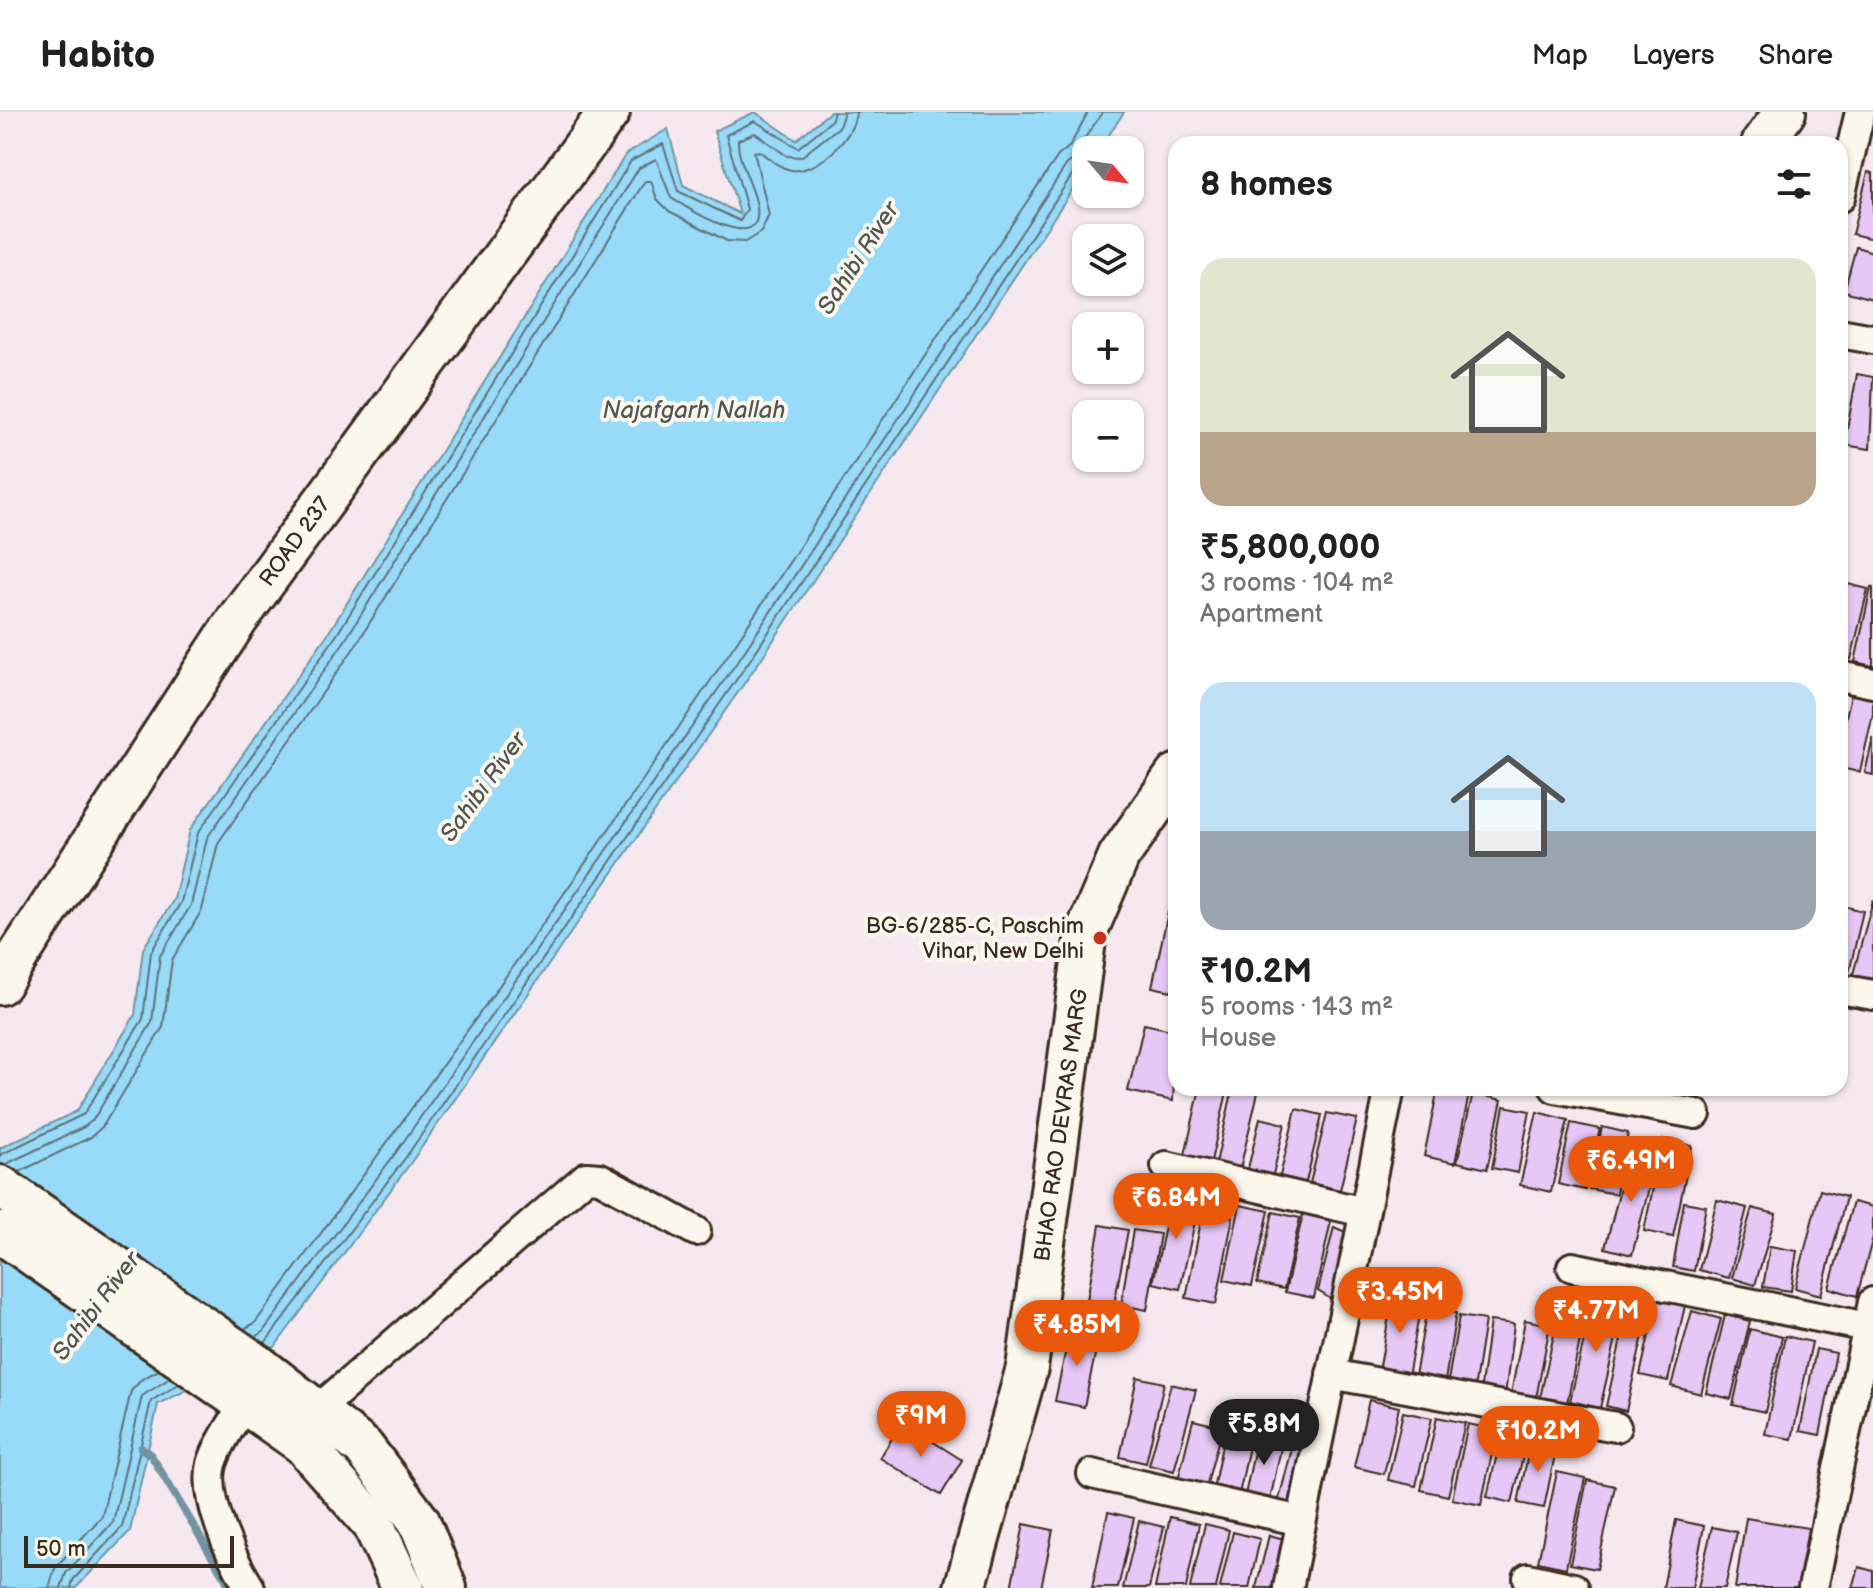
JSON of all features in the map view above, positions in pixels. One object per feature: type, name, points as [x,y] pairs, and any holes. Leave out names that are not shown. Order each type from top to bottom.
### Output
[{"type":"street","name":"ROAD 237","points":[[0,984],[237,620],[609,112]]},
{"type":"street","points":[[1768,136],[1785,112]]},
{"type":"street","points":[[1848,181],[1862,154],[1860,112]]},
{"type":"street","points":[[1848,334],[1873,339]]},
{"type":"street","points":[[1848,678],[1873,683]]},
{"type":"street","name":"BHAO RAO DEVRAS MARG","points":[[965,1588],[1027,1368],[1086,933],[1119,856],[1168,786]]},
{"type":"street","points":[[1848,990],[1873,995]]},
{"type":"street","points":[[1288,1588],[1388,1096]]},
{"type":"street","points":[[1598,1096],[1696,1114]]},
{"type":"street","points":[[1166,1166],[1364,1212]]},
{"type":"street","points":[[316,1411],[586,1177],[600,1178],[696,1231]]},
{"type":"street","points":[[0,1186],[251,1388],[373,1524],[403,1588]]},
{"type":"street","points":[[0,1232],[251,1388],[316,1411],[363,1447],[419,1521],[446,1588]]},
{"type":"street","points":[[1572,1267],[1870,1315],[1813,1588]]},
{"type":"street","points":[[1331,1374],[1616,1427]]},
{"type":"street","points":[[250,1588],[237,1567],[213,1501],[212,1464],[251,1388]]},
{"type":"street","points":[[1092,1474],[1301,1521]]},
{"type":"street","points":[[1528,1578],[1574,1588]]},
{"type":"water","name":"Najafgarh Nallah","points":[[755,112],[796,140],[830,112],[1124,112],[1108,136],[1072,136],[1072,190],[759,662],[412,1161],[274,1348],[158,1404],[130,1531],[76,1588],[0,1588],[0,1148],[77,1111],[135,1015],[143,949],[174,899],[190,830],[329,632],[626,154],[668,129],[683,185],[740,214],[714,131]]},
{"type":"building","points":[[1868,172],[1873,173],[1873,239],[1852,234]]},
{"type":"building","points":[[1856,247],[1873,252],[1873,299],[1848,292],[1848,276]]},
{"type":"building","points":[[1857,374],[1873,377],[1870,449],[1848,446],[1848,423]]},
{"type":"building","points":[[1848,584],[1868,589],[1851,659],[1848,658]]},
{"type":"building","points":[[1873,588],[1873,666],[1855,662]]},
{"type":"building","points":[[1852,690],[1873,694],[1873,714],[1860,772],[1848,770],[1848,708]]},
{"type":"building","points":[[1873,738],[1873,775],[1865,773]]},
{"type":"building","points":[[1873,900],[1873,984],[1852,978]]},
{"type":"building","points":[[1848,907],[1863,911],[1848,978]]},
{"type":"building","points":[[1168,912],[1168,990],[1152,987]]},
{"type":"building","points":[[1144,1024],[1168,1029],[1168,1096],[1173,1096],[1173,1101],[1128,1091]]},
{"type":"building","points":[[1198,1096],[1226,1096],[1211,1161],[1185,1155]]},
{"type":"building","points":[[1231,1096],[1257,1096],[1240,1169],[1216,1163]]},
{"type":"building","points":[[1436,1096],[1469,1096],[1455,1163],[1424,1156]]},
{"type":"building","points":[[1472,1096],[1502,1100],[1487,1169],[1457,1162]]},
{"type":"building","points":[[1661,1096],[1693,1096],[1692,1102]]},
{"type":"building","points":[[1504,1106],[1530,1111],[1518,1173],[1492,1168]]},
{"type":"building","points":[[1296,1109],[1322,1115],[1305,1186],[1279,1180]]},
{"type":"building","points":[[1537,1112],[1568,1120],[1551,1192],[1520,1185]]},
{"type":"building","points":[[1327,1113],[1357,1119],[1340,1190],[1310,1183]]},
{"type":"building","points":[[1260,1118],[1285,1124],[1271,1183],[1246,1177]]},
{"type":"building","points":[[1571,1123],[1600,1129],[1585,1190],[1558,1184]]},
{"type":"building","points":[[1602,1127],[1628,1133],[1616,1194],[1589,1189]]},
{"type":"building","points":[[1663,1140],[1692,1146],[1673,1237],[1644,1231]]},
{"type":"building","points":[[1629,1154],[1656,1160],[1632,1255],[1605,1248]]},
{"type":"building","points":[[1820,1190],[1846,1197],[1821,1295],[1795,1288]]},
{"type":"building","points":[[1172,1194],[1200,1199],[1180,1289],[1153,1283]]},
{"type":"building","points":[[1717,1200],[1747,1208],[1729,1278],[1699,1270]]},
{"type":"building","points":[[1684,1202],[1706,1206],[1694,1271],[1673,1267]]},
{"type":"building","points":[[1853,1202],[1873,1207],[1873,1237],[1857,1296],[1829,1288]]},
{"type":"building","points":[[1240,1205],[1269,1211],[1252,1286],[1224,1280]]},
{"type":"building","points":[[1752,1208],[1776,1214],[1755,1285],[1732,1278]]},
{"type":"building","points":[[1203,1211],[1233,1217],[1216,1304],[1186,1298]]},
{"type":"building","points":[[1273,1212],[1300,1218],[1284,1289],[1257,1283]]},
{"type":"building","points":[[1303,1214],[1331,1221],[1314,1298],[1285,1292]]},
{"type":"building","points":[[1100,1225],[1128,1230],[1114,1305],[1087,1300]]},
{"type":"building","points":[[1334,1227],[1350,1234],[1334,1301],[1318,1291]]},
{"type":"building","points":[[1133,1230],[1160,1234],[1147,1310],[1121,1305]]},
{"type":"building","points":[[1770,1246],[1797,1251],[1791,1291],[1763,1287]]},
{"type":"building","points":[[1393,1293],[1422,1298],[1408,1377],[1379,1372]]},
{"type":"building","points":[[1658,1295],[1686,1301],[1668,1381],[1640,1375]]},
{"type":"building","points":[[1593,1301],[1623,1308],[1600,1408],[1570,1401]]},
{"type":"building","points":[[1427,1308],[1456,1313],[1445,1381],[1415,1376]]},
{"type":"building","points":[[1628,1308],[1648,1313],[1626,1411],[1606,1406]]},
{"type":"building","points":[[1692,1311],[1721,1319],[1701,1394],[1671,1386]]},
{"type":"building","points":[[1725,1315],[1750,1321],[1731,1399],[1706,1393]]},
{"type":"building","points":[[1459,1316],[1485,1320],[1474,1391],[1447,1387]]},
{"type":"building","points":[[1525,1320],[1550,1325],[1535,1404],[1510,1399]]},
{"type":"building","points":[[1490,1321],[1514,1324],[1505,1396],[1480,1393]]},
{"type":"building","points":[[1555,1329],[1581,1335],[1567,1403],[1540,1398]]},
{"type":"building","points":[[1750,1329],[1782,1337],[1765,1412],[1733,1405]]},
{"type":"building","points":[[1070,1330],[1099,1336],[1084,1407],[1055,1401]]},
{"type":"building","points":[[1785,1336],[1812,1342],[1792,1439],[1765,1434]]},
{"type":"building","points":[[1816,1349],[1836,1353],[1820,1435],[1800,1431]]},
{"type":"building","points":[[1137,1377],[1164,1383],[1146,1463],[1120,1457]]},
{"type":"building","points":[[1171,1384],[1196,1390],[1174,1471],[1149,1465]]},
{"type":"building","points":[[1369,1400],[1399,1407],[1384,1474],[1354,1467]]},
{"type":"building","points":[[1403,1412],[1432,1418],[1416,1486],[1388,1480]]},
{"type":"building","points":[[1437,1417],[1465,1423],[1448,1496],[1421,1490]]},
{"type":"building","points":[[1193,1420],[1222,1427],[1205,1491],[1177,1484]]},
{"type":"building","points":[[1227,1421],[1253,1427],[1239,1495],[1213,1489]]},
{"type":"building","points":[[902,1422],[962,1460],[941,1495],[880,1458]]},
{"type":"building","points":[[1468,1424],[1497,1430],[1481,1505],[1452,1499]]},
{"type":"building","points":[[1259,1428],[1284,1434],[1269,1505],[1244,1500]]},
{"type":"building","points":[[1502,1433],[1527,1439],[1512,1503],[1487,1497]]},
{"type":"building","points":[[1295,1437],[1315,1442],[1297,1512],[1277,1507]]},
{"type":"building","points":[[1531,1440],[1557,1445],[1544,1508],[1518,1503]]},
{"type":"building","points":[[1557,1472],[1585,1478],[1566,1568],[1538,1562]]},
{"type":"building","points":[[1587,1480],[1615,1486],[1597,1569],[1570,1564]]},
{"type":"building","points":[[1108,1512],[1134,1518],[1118,1588],[1092,1588]]},
{"type":"building","points":[[1170,1517],[1199,1524],[1186,1588],[1155,1588]]},
{"type":"building","points":[[1746,1518],[1808,1528],[1798,1588],[1735,1588]]},
{"type":"building","points":[[1676,1520],[1704,1526],[1692,1588],[1663,1588]]},
{"type":"building","points":[[1139,1521],[1164,1527],[1149,1588],[1123,1588]]},
{"type":"building","points":[[1024,1524],[1053,1530],[1041,1588],[1011,1588]]},
{"type":"building","points":[[1205,1524],[1229,1530],[1216,1588],[1190,1588]]},
{"type":"building","points":[[1712,1527],[1737,1532],[1725,1588],[1698,1588]]},
{"type":"building","points":[[1233,1532],[1260,1539],[1249,1588],[1220,1588]]},
{"type":"building","points":[[1269,1535],[1292,1541],[1280,1588],[1256,1588]]},
{"type":"building","points":[[1859,1567],[1873,1571],[1873,1588],[1853,1588]]},
{"type":"waterway","points":[[141,1448],[151,1455],[231,1588]]},
{"type":"place","name":"BG-6/285-C, Paschim Vihar, New Delhi","points":[[1100,938]]},
{"type":"water label","name":"Sahibi River","points":[[858,258]]},
{"type":"water label","name":"Sahibi River","points":[[483,787]]},
{"type":"water label","name":"Sahibi River","points":[[96,1306]]}]
